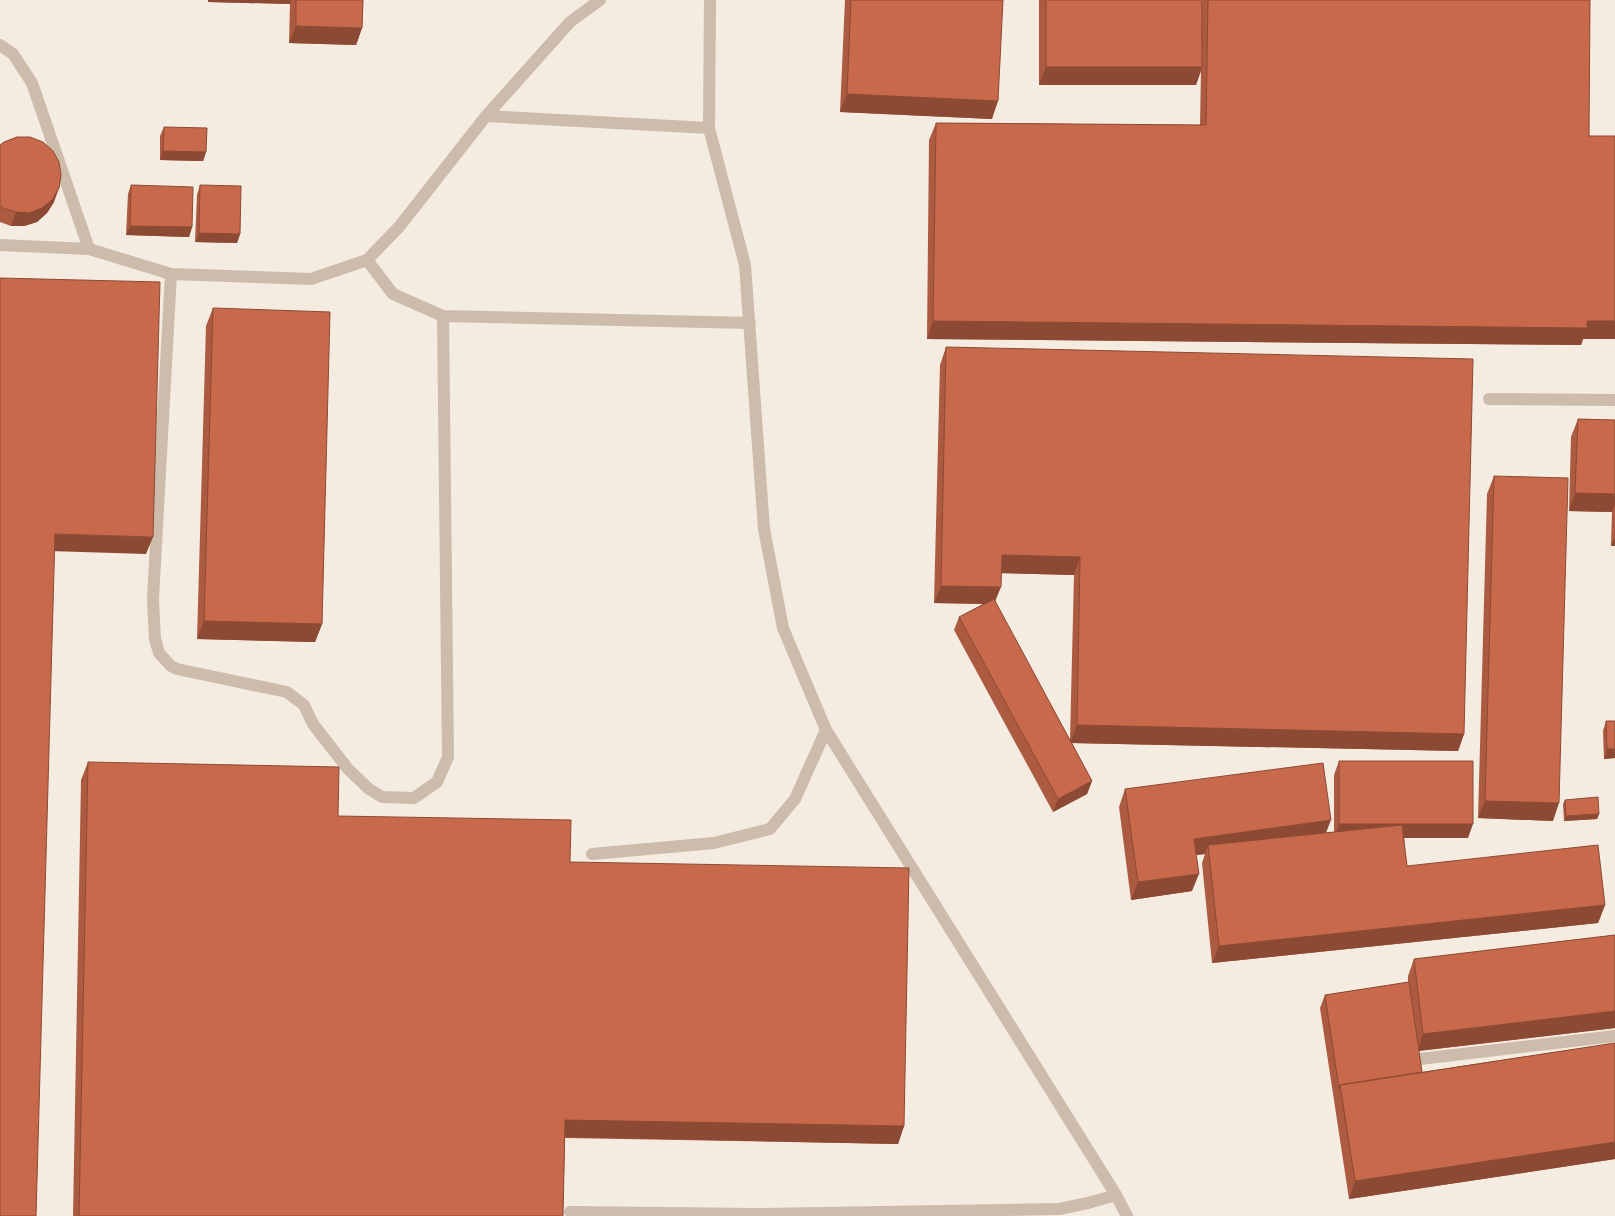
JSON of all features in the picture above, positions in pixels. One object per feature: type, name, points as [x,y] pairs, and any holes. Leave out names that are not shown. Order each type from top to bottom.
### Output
[{"type":"lane","points":[[0,245],[89,249],[171,274],[311,279],[366,260],[399,227],[486,116],[570,22],[600,0]]},
{"type":"lane","points":[[710,0],[709,128],[745,265],[764,529],[783,628],[826,730],[1116,1195],[1127,1216]]},
{"type":"lane","points":[[0,45],[13,54],[32,83],[89,249]]},
{"type":"lane","points":[[486,116],[709,128]]},
{"type":"lane","points":[[366,260],[393,294],[443,316],[750,323]]},
{"type":"lane","points":[[171,274],[153,599],[155,639],[158,653],[177,670],[287,692],[304,705],[313,724],[348,769],[369,789],[382,797],[398,800],[414,798],[437,782],[448,757],[443,316]]},
{"type":"lane","points":[[1489,399],[1615,400]]},
{"type":"lane","points":[[592,854],[714,843],[770,829],[795,800],[826,730]]},
{"type":"lane","points":[[1420,1058],[1615,1036]]},
{"type":"lane","points":[[570,1212],[756,1214],[1059,1209],[1088,1204],[1116,1195]]},
{"type":"building","points":[[296,0],[363,0],[362,28],[296,26]]},
{"type":"building","points":[[851,0],[1003,0],[998,101],[847,94]]},
{"type":"building","points":[[1046,0],[1202,0],[1202,67],[1046,67]]},
{"type":"building","points":[[1208,0],[1590,0],[1589,136],[1615,136],[1615,321],[1587,321],[1587,328],[933,321],[936,123],[1206,125]]},
{"type":"building","points":[[164,127],[207,128],[206,152],[163,151]]},
{"type":"building","points":[[17,137],[30,137],[43,142],[53,151],[59,162],[61,175],[59,188],[52,200],[42,208],[29,213],[16,212],[3,208],[0,205],[0,145]]},
{"type":"building","points":[[131,185],[193,187],[192,227],[130,226]]},
{"type":"building","points":[[200,185],[241,186],[240,234],[199,233]]},
{"type":"building","points":[[0,278],[160,282],[153,537],[55,534],[36,1216],[0,1216]]},
{"type":"building","points":[[213,308],[330,312],[322,624],[204,621]]},
{"type":"building","points":[[946,347],[1473,359],[1464,734],[1077,725],[1080,557],[1002,555],[1001,587],[941,586]]},
{"type":"building","points":[[1578,419],[1615,420],[1615,494],[1575,493]]},
{"type":"building","points":[[1494,476],[1568,478],[1559,803],[1485,801]]},
{"type":"building","points":[[994,599],[1092,781],[1058,799],[959,617]]},
{"type":"building","points":[[1606,721],[1615,721],[1615,749],[1607,749]]},
{"type":"building","points":[[1339,761],[1473,761],[1473,824],[1339,824]]},
{"type":"building","points":[[88,762],[339,767],[338,816],[571,820],[570,862],[909,868],[904,1126],[565,1120],[563,1216],[79,1216]]},
{"type":"building","points":[[1323,763],[1331,820],[1194,839],[1199,874],[1138,882],[1125,789]]},
{"type":"building","points":[[1598,797],[1599,814],[1566,816],[1565,800]]},
{"type":"building","points":[[1402,825],[1407,866],[1598,845],[1605,905],[1219,946],[1208,845]]},
{"type":"building","points":[[1615,935],[1615,1011],[1423,1034],[1414,959]]},
{"type":"building","points":[[1409,982],[1422,1072],[1340,1085],[1339,1089],[1325,995]]},
{"type":"building","points":[[1615,1043],[1615,1142],[1355,1181],[1340,1085]]}]
